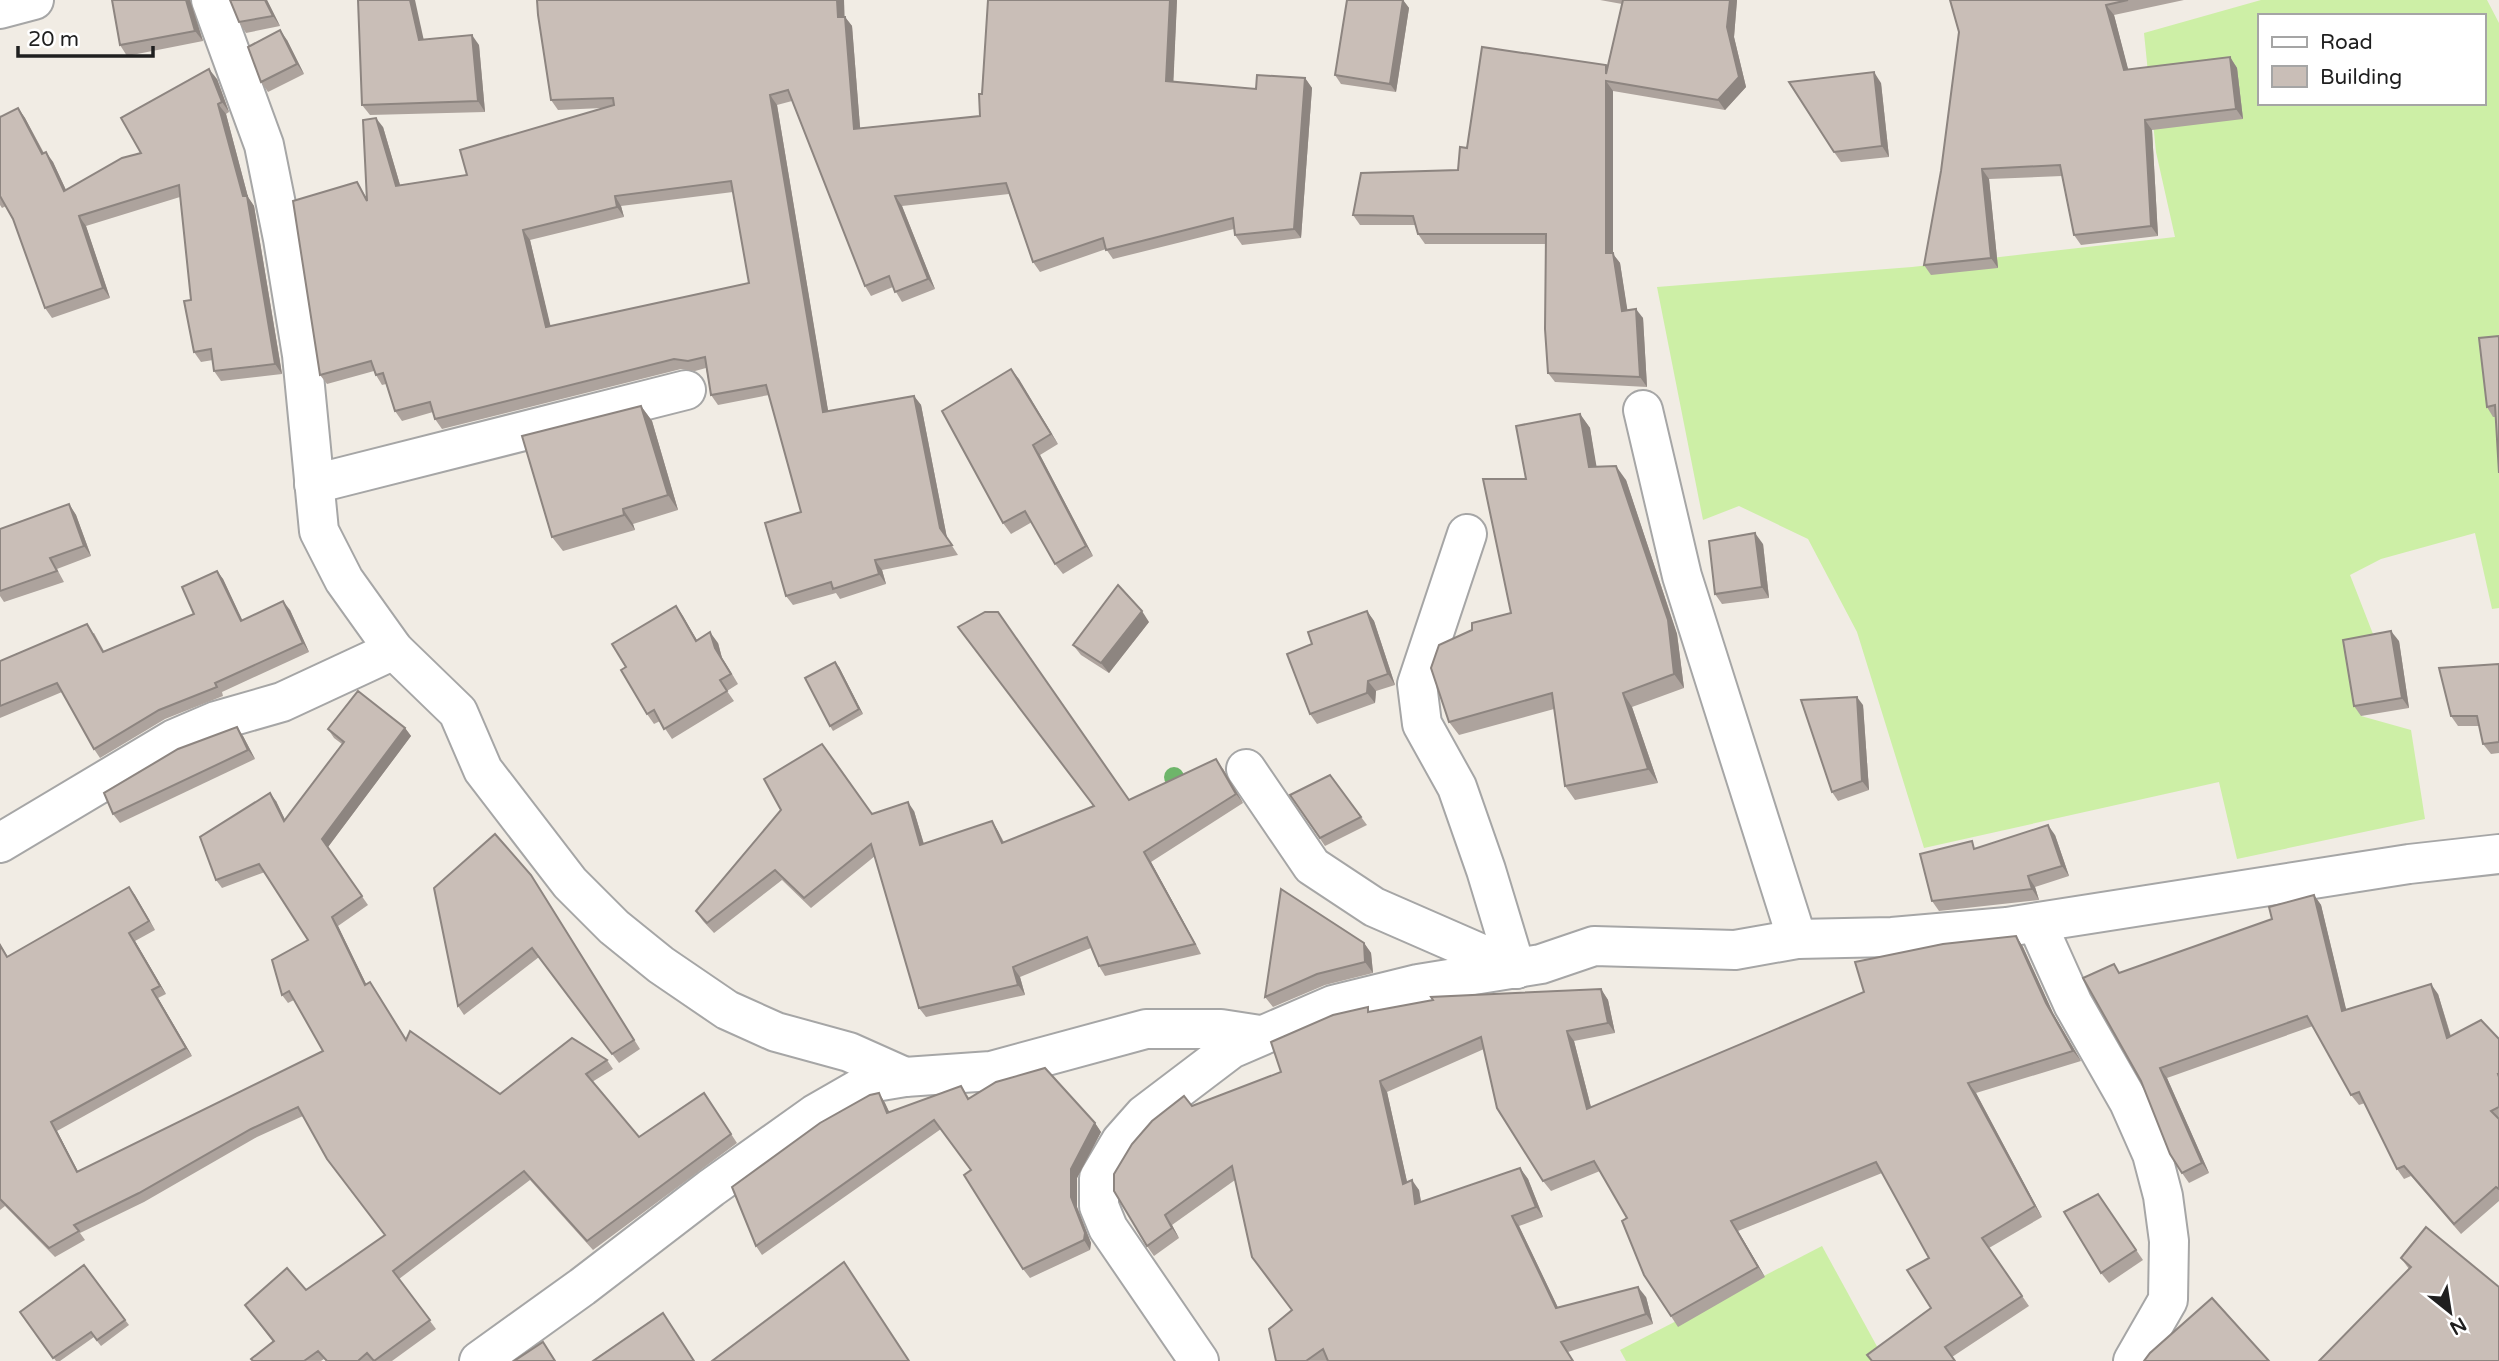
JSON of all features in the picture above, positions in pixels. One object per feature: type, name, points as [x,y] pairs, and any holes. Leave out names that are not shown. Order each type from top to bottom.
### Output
[{"type":"street","points":[[0,9],[34,0]]},
{"type":"street","points":[[212,0],[264,145],[284,239],[302,355],[319,531],[344,580],[394,650],[458,712],[491,781],[570,883],[614,927],[661,965],[727,1010],[776,1032],[849,1052],[905,1077]]},
{"type":"street","points":[[314,484],[686,390]]},
{"type":"street","points":[[1643,410],[1682,576],[1797,939]]},
{"type":"street","points":[[1466,534],[1418,684],[1419,698],[1422,724],[1457,787],[1516,969]]},
{"type":"street","points":[[0,843],[174,739],[216,721],[282,702],[394,650]]},
{"type":"street","points":[[1246,769],[1312,866],[1374,907],[1516,969]]},
{"type":"street","points":[[1199,1361],[1108,1228],[1099,1206],[1099,1178],[1121,1140],[1144,1115],[1231,1049],[1333,1004],[1418,984],[1541,964],[1594,946],[1735,950],[1797,939],[1892,937],[2037,924],[2409,864],[2499,854]]},
{"type":"street","points":[[2037,924],[2073,1004],[2129,1102],[2152,1154],[2163,1196],[2169,1241],[2168,1300],[2133,1361]]},
{"type":"street","points":[[479,1361],[815,1114],[869,1083],[905,1077],[991,1071],[1146,1029],[1221,1029],[1260,1034]]},
{"type":"green space","points":[[2261,0],[2487,0],[2499,23],[2499,608],[2492,609],[2475,533],[2381,559],[2350,575],[2373,634],[2351,650],[2361,716],[2411,730],[2425,819],[2237,859],[2219,782],[1924,848],[1857,632],[1808,539],[1739,506],[1703,520],[1657,287],[1912,267],[2175,237],[2156,152],[2144,33]]},
{"type":"green space","points":[[1822,1246],[1885,1361],[1626,1361],[1620,1350]]},
{"type":"building","points":[[112,0],[186,0],[195,31],[120,45]]},
{"type":"building","points":[[230,0],[265,0],[273,16],[239,22]]},
{"type":"building","points":[[358,0],[410,0],[419,40],[472,35],[478,101],[362,105]]},
{"type":"building","points":[[537,0],[837,0],[838,17],[845,17],[854,129],[980,116],[979,94],[982,94],[988,0],[1170,0],[1166,81],[1256,89],[1257,75],[1305,78],[1294,229],[1235,235],[1233,218],[1106,250],[1103,238],[1033,262],[1006,183],[895,196],[928,279],[895,292],[889,276],[865,286],[788,90],[770,95],[823,412],[914,396],[940,528],[952,545],[875,560],[879,574],[833,589],[831,582],[786,596],[765,523],[801,512],[766,385],[711,395],[705,357],[688,361],[674,359],[435,419],[430,402],[395,411],[383,373],[376,375],[371,361],[320,375],[293,201],[357,182],[367,201],[363,120],[376,118],[396,186],[467,175],[460,150],[614,105],[613,98],[551,100]],"holes":[[[731,181],[749,283],[546,327],[523,230],[617,207],[615,196]]]},
{"type":"building","points":[[1347,0],[1403,0],[1390,84],[1335,75]]},
{"type":"building","points":[[1623,0],[1730,0],[1727,27],[1739,77],[1718,100],[1606,81],[1606,253],[1613,253],[1622,311],[1636,309],[1640,377],[1548,373],[1545,329],[1546,234],[1418,234],[1413,216],[1353,215],[1361,173],[1458,170],[1460,147],[1467,148],[1482,47],[1606,65],[1606,74]]},
{"type":"building","points":[[1950,0],[2128,0],[2106,5],[2124,70],[2230,57],[2236,109],[2145,120],[2151,226],[2074,235],[2060,165],[1982,169],[1991,258],[1924,265],[1941,171],[1959,32]]},
{"type":"building","points":[[280,30],[297,64],[261,82],[248,47]]},
{"type":"building","points":[[209,69],[222,102],[218,104],[243,196],[247,196],[275,364],[214,371],[211,349],[194,352],[184,301],[191,300],[179,185],[79,216],[103,288],[45,308],[13,219],[0,196],[0,117],[18,108],[42,154],[46,152],[64,191],[122,158],[141,153],[121,118]]},
{"type":"building","points":[[1874,72],[1882,146],[1834,152],[1789,82]]},
{"type":"building","points":[[2499,336],[2499,473],[2495,405],[2487,407],[2479,338]]},
{"type":"building","points":[[1011,369],[1051,434],[1033,445],[1086,546],[1055,564],[1025,511],[1003,523],[942,411]]},
{"type":"building","points":[[641,406],[668,495],[623,509],[624,515],[552,537],[522,436]]},
{"type":"building","points":[[1580,414],[1589,467],[1616,466],[1668,620],[1674,674],[1623,693],[1648,769],[1565,786],[1552,693],[1449,722],[1431,668],[1439,645],[1472,630],[1472,623],[1511,613],[1483,479],[1526,479],[1516,426]]},
{"type":"building","points":[[69,504],[84,546],[50,558],[57,571],[0,591],[0,529]]},
{"type":"building","points":[[1755,533],[1762,587],[1715,594],[1709,541]]},
{"type":"building","points":[[217,571],[241,621],[283,601],[303,643],[215,683],[217,687],[159,710],[94,749],[57,683],[0,706],[0,661],[87,624],[103,652],[194,614],[182,587]]},
{"type":"building","points":[[1118,585],[1142,611],[1101,663],[1073,645]]},
{"type":"building","points":[[676,606],[696,641],[710,632],[715,648],[731,674],[720,680],[727,691],[664,729],[654,710],[647,714],[621,670],[626,667],[612,644]]},
{"type":"building","points":[[1367,611],[1388,674],[1368,681],[1367,693],[1310,714],[1287,654],[1312,644],[1308,632]]},
{"type":"building","points":[[985,612],[998,612],[1129,800],[1216,759],[1236,794],[1144,852],[1195,944],[1099,966],[1087,937],[1013,967],[1018,985],[919,1008],[871,844],[804,898],[775,870],[707,923],[696,911],[781,810],[764,779],[822,744],[872,814],[908,802],[920,845],[992,821],[1002,843],[1094,806],[958,627]]},
{"type":"building","points":[[2391,631],[2402,698],[2354,706],[2343,640]]},
{"type":"building","points":[[835,662],[859,709],[830,726],[805,678]]},
{"type":"building","points":[[2499,664],[2499,742],[2483,744],[2477,716],[2451,716],[2439,668]]},
{"type":"building","points":[[358,691],[405,728],[322,839],[362,896],[332,917],[365,985],[370,982],[406,1040],[410,1031],[500,1094],[572,1038],[607,1060],[586,1074],[639,1137],[704,1093],[731,1134],[587,1241],[524,1171],[393,1271],[430,1320],[374,1361],[367,1353],[358,1361],[327,1361],[318,1351],[304,1361],[253,1361],[251,1359],[274,1341],[245,1305],[287,1268],[306,1290],[385,1235],[327,1159],[298,1107],[251,1129],[139,1193],[74,1225],[79,1231],[49,1248],[0,1199],[0,945],[7,957],[129,887],[149,921],[129,933],[160,986],[152,990],[186,1048],[51,1122],[77,1172],[323,1051],[289,991],[282,995],[272,960],[308,940],[259,864],[216,880],[200,837],[270,793],[284,821],[344,742],[328,729]]},
{"type":"building","points":[[1857,697],[1862,781],[1832,792],[1801,700]]},
{"type":"building","points":[[237,727],[248,750],[113,814],[104,793],[178,749]]},
{"type":"building","points":[[1330,775],[1361,817],[1320,838],[1290,795]]},
{"type":"building","points":[[2048,825],[2062,866],[2028,876],[2032,889],[1932,901],[1920,854],[1972,841],[1974,849]]},
{"type":"building","points":[[495,834],[531,875],[634,1040],[612,1054],[532,948],[458,1006],[434,888]]},
{"type":"building","points":[[1281,889],[1364,943],[1365,962],[1317,974],[1265,997]]},
{"type":"building","points":[[2314,895],[2342,1011],[2431,984],[2447,1038],[2481,1020],[2499,1039],[2499,1107],[2491,1111],[2499,1119],[2499,1189],[2496,1187],[2454,1224],[2404,1166],[2397,1169],[2359,1092],[2351,1095],[2307,1016],[2160,1068],[2202,1163],[2182,1173],[2170,1154],[2141,1081],[2083,978],[2114,964],[2119,973],[2272,919],[2269,907]]},
{"type":"building","points":[[2016,936],[2046,1003],[2073,1051],[1968,1083],[2035,1206],[1982,1238],[2022,1296],[1945,1347],[1955,1361],[1872,1361],[1867,1355],[1931,1308],[1907,1270],[1929,1258],[1876,1162],[1731,1221],[1758,1267],[1671,1316],[1644,1275],[1622,1221],[1627,1218],[1594,1161],[1543,1181],[1497,1108],[1481,1037],[1380,1081],[1403,1184],[1412,1180],[1415,1204],[1520,1168],[1536,1207],[1512,1216],[1556,1308],[1638,1287],[1646,1314],[1561,1342],[1573,1361],[1328,1361],[1323,1349],[1306,1361],[1276,1361],[1269,1329],[1292,1310],[1252,1257],[1232,1166],[1165,1215],[1172,1228],[1147,1246],[1114,1191],[1114,1174],[1132,1144],[1152,1121],[1184,1096],[1192,1106],[1281,1072],[1271,1042],[1333,1015],[1368,1007],[1368,1012],[1433,1000],[1431,997],[1601,989],[1608,1023],[1567,1031],[1587,1109],[1864,992],[1855,962],[1943,944]]},
{"type":"building","points":[[1045,1068],[1095,1123],[1071,1169],[1071,1197],[1085,1233],[1084,1240],[1023,1269],[964,1175],[971,1170],[934,1120],[756,1246],[732,1187],[820,1123],[870,1095],[879,1093],[887,1113],[961,1086],[968,1099],[996,1082]]},
{"type":"building","points":[[2098,1194],[2136,1250],[2101,1273],[2064,1212]]},
{"type":"building","points":[[2426,1227],[2499,1287],[2499,1361],[2319,1361],[2411,1267],[2401,1258]]},
{"type":"building","points":[[844,1262],[909,1361],[712,1361]]},
{"type":"building","points":[[84,1265],[125,1320],[97,1340],[91,1332],[53,1358],[20,1312]]},
{"type":"building","points":[[2212,1298],[2269,1361],[2144,1361],[2150,1353]]},
{"type":"building","points":[[663,1313],[694,1361],[593,1361]]},
{"type":"building","points":[[543,1342],[555,1361],[514,1361]]}]
